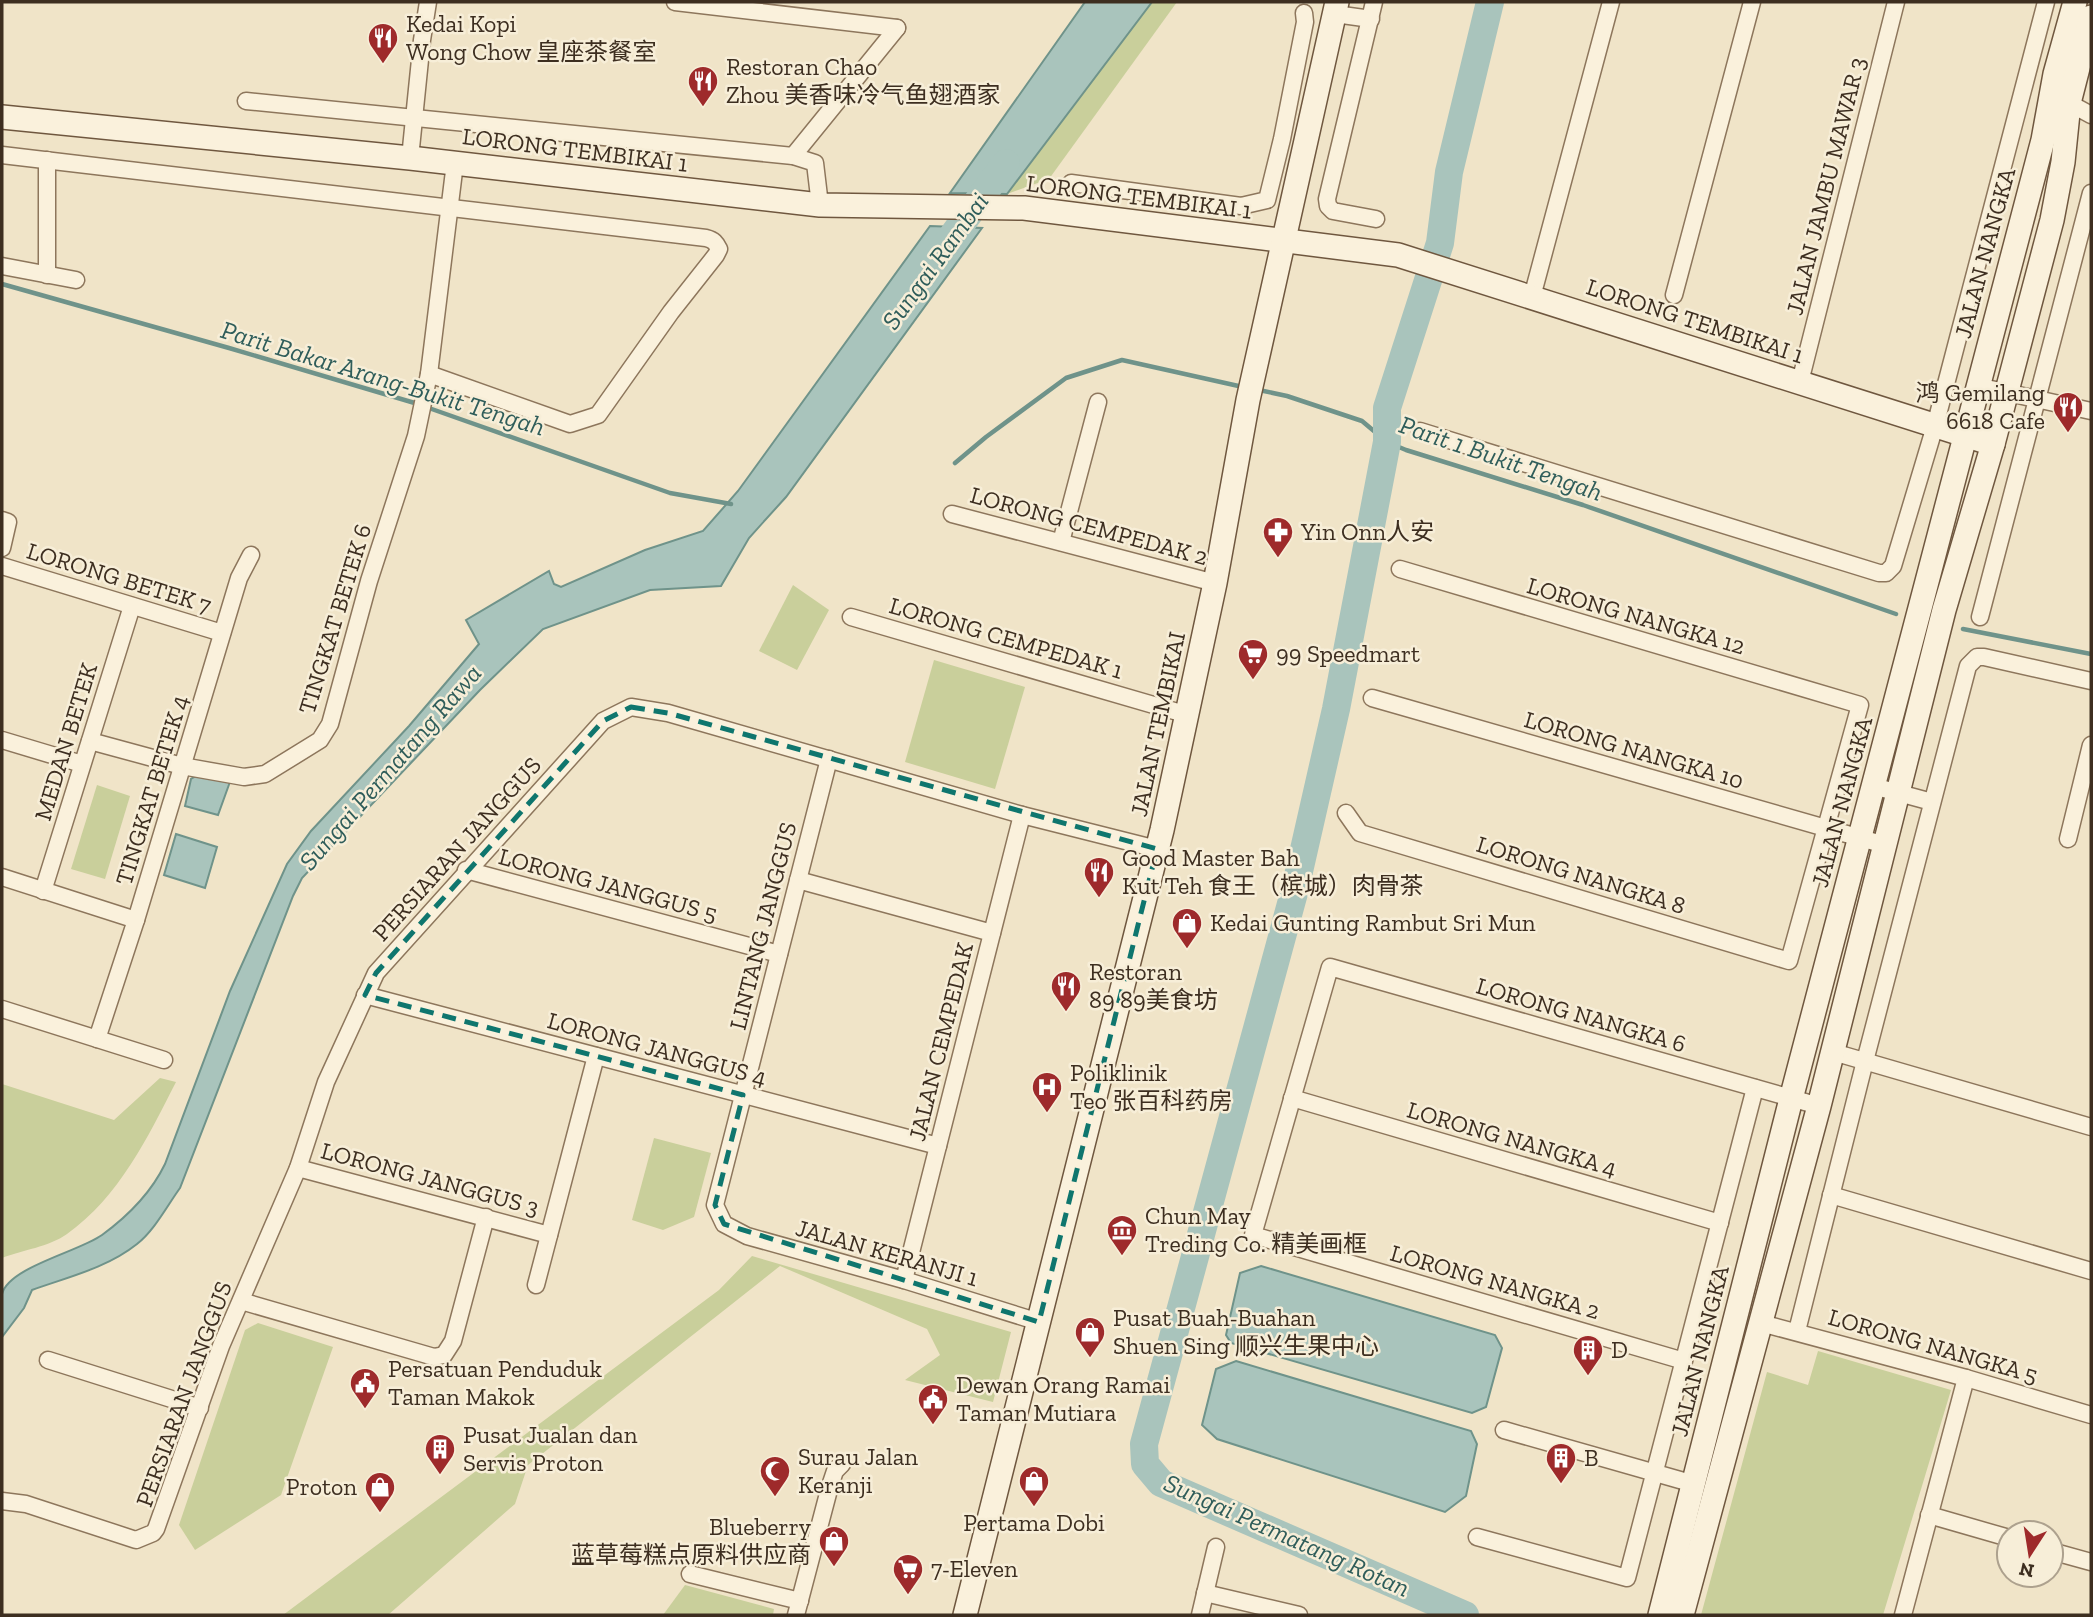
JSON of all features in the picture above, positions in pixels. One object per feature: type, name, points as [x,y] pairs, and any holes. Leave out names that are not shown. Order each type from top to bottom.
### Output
[{"type":"street","points":[[410,158],[428,2]]},
{"type":"street","points":[[675,2],[750,6],[897,28],[793,156]]},
{"type":"street","points":[[1374,2],[1327,199],[1328,206],[1333,211],[1376,219]]},
{"type":"street","points":[[1532,297],[1611,2]]},
{"type":"street","points":[[1674,295],[1752,2]]},
{"type":"street","name":"JALAN JAMBU MAWAR 3","points":[[1800,382],[1896,2]]},
{"type":"street","points":[[1420,431],[1886,573],[1893,566],[1935,426],[2046,2]]},
{"type":"street","name":"JALAN NANGKA","points":[[1678,1601],[1694,1484],[1791,1099],[2042,140],[2058,62],[2075,2]]},
{"type":"street","points":[[1336,8],[1371,19]]},
{"type":"street","name":"JALAN TEMBIKAI","points":[[965,1615],[1157,849],[1188,715],[1248,400],[1284,241],[1293,142],[1325,56],[1336,8]]},
{"type":"street","points":[[1071,184],[1241,206],[1264,202],[1293,142],[1300,50],[1306,22],[1304,13]]},
{"type":"street","name":"JALAN NANGKA","points":[[1660,1615],[1678,1601],[1761,1323],[1833,1052],[1944,610],[1993,444],[2052,220],[2063,162],[2069,103],[2091,17]]},
{"type":"street","points":[[1300,50],[1325,56]]},
{"type":"street","name":"LORONG TEMBIKAI 1","points":[[246,101],[793,156],[815,163],[820,205]]},
{"type":"street","points":[[2069,103],[2091,115]]},
{"type":"street","name":"LORONG TEMBIKAI 1","points":[[2,117],[410,158],[820,205],[1024,208],[1398,255],[1993,444]]},
{"type":"street","points":[[2,155],[712,239],[719,250],[598,415],[570,424],[429,373]]},
{"type":"street","points":[[47,160],[47,275]]},
{"type":"street","name":"TINGKAT BETEK 6","points":[[90,741],[182,766],[244,777],[265,774],[320,740],[330,724],[369,581],[416,436],[429,373],[455,163]]},
{"type":"street","points":[[1980,617],[2091,193]]},
{"type":"street","points":[[1178,227],[1184,198]]},
{"type":"street","points":[[2,266],[76,281]]},
{"type":"street","points":[[1977,386],[2091,411]]},
{"type":"street","points":[[1061,542],[1098,402]]},
{"type":"street","name":"LORONG CEMPEDAK 2","points":[[952,514],[1215,583]]},
{"type":"street","points":[[2,520],[8,522],[2,548]]},
{"type":"street","name":"TINGKAT BETEK 4","points":[[97,1039],[136,920],[239,578],[251,555]]},
{"type":"street","name":"LORONG BETEK 7","points":[[2,566],[222,633]]},
{"type":"street","name":"LORONG NANGKA 12","points":[[1400,569],[1860,705],[1826,828]]},
{"type":"street","name":"MEDAN BETEK","points":[[43,891],[131,606]]},
{"type":"street","name":"LORONG CEMPEDAK 1","points":[[851,617],[1188,715]]},
{"type":"street","points":[[1797,1331],[1966,673],[1973,660],[1984,657],[2091,681]]},
{"type":"street","name":"LORONG NANGKA 10","points":[[1372,698],[1885,845]]},
{"type":"street","name":"PERSIARAN JANGGUS","points":[[2,1501],[26,1504],[136,1540],[153,1533],[160,1524],[221,1346],[298,1168],[326,1082],[376,973],[603,721],[631,707],[668,713],[1022,815],[1157,849]]},
{"type":"street","points":[[2,740],[82,764]]},
{"type":"street","points":[[2068,839],[2091,745]]},
{"type":"street","name":"LINTANG JANGGUS","points":[[724,1224],[715,1205],[829,759]]},
{"type":"street","points":[[1873,786],[1931,805]]},
{"type":"street","name":"LORONG NANGKA 8","points":[[1346,813],[1360,833],[1790,961],[1826,828]]},
{"type":"street","name":"JALAN CEMPEDAK","points":[[904,1280],[1022,815]]},
{"type":"street","name":"LORONG JANGGUS 5","points":[[466,870],[779,954]]},
{"type":"street","points":[[2,877],[136,920]]},
{"type":"street","points":[[798,880],[992,933]]},
{"type":"street","name":"LORONG NANGKA 6","points":[[1292,1098],[1330,967],[1819,1106]]},
{"type":"street","name":"LORONG JANGGUS 4","points":[[365,995],[938,1146]]},
{"type":"street","points":[[2,1009],[164,1060]]},
{"type":"street","points":[[1833,1052],[2091,1127]]},
{"type":"street","points":[[536,1284],[596,1056]]},
{"type":"street","points":[[1477,1538],[1627,1578],[1755,1088]]},
{"type":"street","name":"LORONG NANGKA 4","points":[[1292,1098],[1720,1223]]},
{"type":"street","name":"LORONG NANGKA 2","points":[[1292,1098],[1253,1235],[1684,1361]]},
{"type":"street","name":"LORONG JANGGUS 3","points":[[298,1168],[549,1235]]},
{"type":"street","points":[[1831,1195],[2091,1271]]},
{"type":"street","points":[[241,1301],[435,1357],[444,1355],[453,1342],[486,1217]]},
{"type":"street","name":"JALAN KERANJI 1","points":[[724,1224],[747,1236],[904,1280],[1039,1322]]},
{"type":"street","name":"LORONG NANGKA 5","points":[[1761,1323],[2091,1415]]},
{"type":"street","points":[[48,1360],[200,1408]]},
{"type":"street","points":[[1903,1615],[1966,1378]]},
{"type":"street","points":[[1504,1430],[1694,1484]]},
{"type":"street","points":[[690,1574],[798,1608],[830,1486],[835,1471],[842,1464]]},
{"type":"street","points":[[1930,1515],[1995,1534]]},
{"type":"street","points":[[1200,1615],[1216,1547]]},
{"type":"street","points":[[2065,1554],[2091,1562]]},
{"type":"street","points":[[1205,1592],[1299,1615]]},
{"type":"highlighted area","points":[[631,707],[668,713],[1157,849],[1039,1322],[724,1224],[715,1205],[743,1095],[365,995],[376,973],[603,721]]},
{"type":"green space","points":[[1152,2],[1177,2],[1049,179],[1007,194]]},
{"type":"green space","points":[[793,585],[829,610],[797,670],[759,651]]},
{"type":"green space","points":[[934,660],[1025,687],[995,789],[905,762]]},
{"type":"green space","points":[[97,785],[130,796],[105,879],[71,869]]},
{"type":"green space","points":[[160,1078],[176,1082],[130,1165],[102,1202],[60,1238],[2,1258],[2,1084],[114,1120]]},
{"type":"green space","points":[[654,1138],[711,1153],[694,1217],[663,1230],[632,1220]]},
{"type":"green space","points":[[752,1256],[1011,1332],[993,1402],[905,1380],[940,1355],[927,1329],[780,1266],[528,1465],[515,1504],[388,1615],[283,1615],[719,1290]]},
{"type":"green space","points":[[258,1323],[333,1347],[281,1495],[195,1550],[179,1525],[245,1330]]},
{"type":"green space","points":[[1818,1351],[1951,1390],[1883,1615],[1701,1615],[1767,1372],[1808,1385]]},
{"type":"green space","points":[[685,1585],[774,1609],[773,1615],[663,1615]]},
{"type":"water","points":[[1085,2],[1152,2],[1007,194],[950,193]]},
{"type":"water","name":"Sungai Permatang Rawa","points":[[930,226],[982,228],[786,497],[749,538],[721,586],[650,590],[543,629],[480,690],[302,878],[180,1188],[155,1225],[137,1244],[113,1259],[32,1290],[24,1308],[2,1337],[1,1299],[7,1284],[30,1268],[102,1235],[130,1212],[153,1185],[165,1164],[230,991],[287,864],[311,831],[409,726],[479,644],[466,620],[549,571],[554,584],[561,587],[645,550],[703,531],[738,491]]},
{"type":"water","points":[[204,771],[231,779],[218,815],[185,806],[191,779]]},
{"type":"water","points":[[176,834],[217,847],[205,888],[164,875]]},
{"type":"water","points":[[1261,1266],[1495,1335],[1502,1348],[1486,1407],[1472,1413],[1231,1343],[1226,1335],[1240,1273]]},
{"type":"water","points":[[1236,1361],[1471,1431],[1477,1444],[1466,1496],[1445,1512],[1217,1439],[1202,1425],[1216,1369]]},
{"type":"waterway","name":"Sungai Permatang Rotan","points":[[1465,1615],[1161,1483],[1145,1464],[1144,1444],[1295,889],[1336,709],[1387,442],[1387,408],[1440,243],[1449,172],[1490,2]]},
{"type":"waterway","name":"Sungai Rambai","points":[[937,257],[1006,163]]},
{"type":"waterway","name":"Parit Bakar Arang-Bukit Tengah","points":[[2,284],[418,404]]},
{"type":"waterway","name":"Parit 1 Bukit Tengah","points":[[955,463],[1066,378],[1122,360],[1243,387]]},
{"type":"waterway","name":"Parit 1 Bukit Tengah","points":[[1259,390],[1287,396],[1362,421],[1387,442],[1406,450],[1583,505],[1896,614]]},
{"type":"waterway","name":"Parit Bakar Arang-Bukit Tengah","points":[[426,407],[670,493],[731,504]]},
{"type":"waterway","name":"Parit 1 Bukit Tengah","points":[[1963,629],[2091,654]]},
{"type":"place","name":"Kedai Kopi Wong Chow 皇座茶餐室","points":[[383,65]]},
{"type":"place","name":"Restoran Chao Zhou 美香味冷气鱼翅酒家","points":[[703,108]]},
{"type":"place","name":"鸿 Gemilang 6618 Cafe","points":[[2068,434]]},
{"type":"place","name":"Yin Onn人安","points":[[1278,559]]},
{"type":"place","name":"99 Speedmart","points":[[1253,681]]},
{"type":"place","name":"Good Master Bah Kut Teh 食王（槟城）肉骨茶","points":[[1099,899]]},
{"type":"place","name":"Kedai Gunting Rambut Sri Mun","points":[[1187,950]]},
{"type":"place","name":"Restoran 89 89美食坊","points":[[1066,1013]]},
{"type":"place","name":"Poliklinik Teo 张百科药房","points":[[1047,1114]]},
{"type":"place","name":"Chun May Treding Co. 精美画框","points":[[1122,1257]]},
{"type":"place","name":"Pusat Buah-Buahan Shuen Sing 顺兴生果中心","points":[[1090,1359]]},
{"type":"place","name":"D","points":[[1588,1377]]},
{"type":"place","name":"Persatuan Penduduk Taman Makok","points":[[365,1410]]},
{"type":"place","name":"Dewan Orang Ramai Taman Mutiara","points":[[933,1426]]},
{"type":"place","name":"Pusat Jualan dan Servis Proton","points":[[440,1476]]},
{"type":"place","name":"B","points":[[1561,1485]]},
{"type":"place","name":"Surau Jalan Keranji","points":[[775,1498]]},
{"type":"place","name":"Pertama Dobi","points":[[1034,1508]]},
{"type":"place","name":"Proton","points":[[380,1514]]},
{"type":"place","name":"Blueberry 蓝草莓糕点原料供应商","points":[[834,1568]]},
{"type":"place","name":"7-Eleven","points":[[908,1596]]}]
